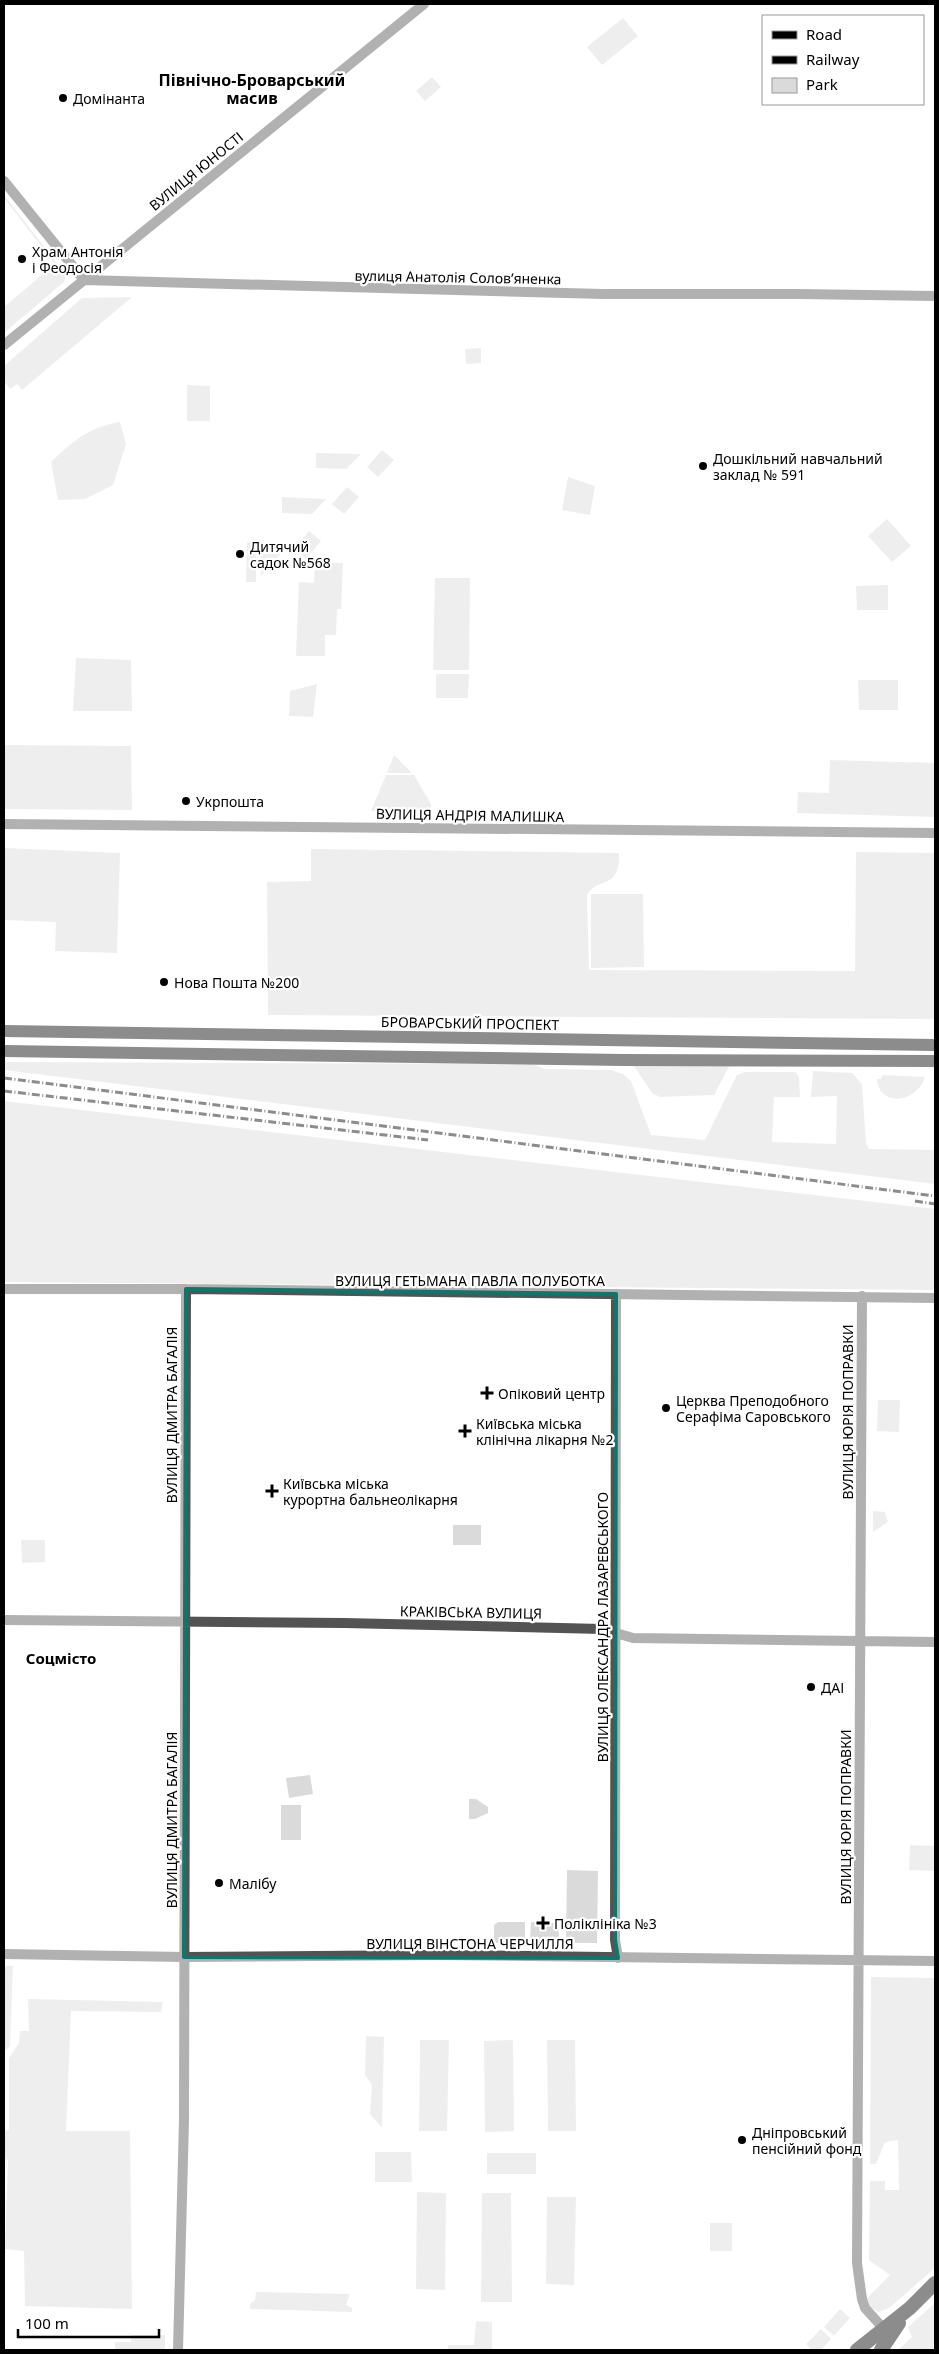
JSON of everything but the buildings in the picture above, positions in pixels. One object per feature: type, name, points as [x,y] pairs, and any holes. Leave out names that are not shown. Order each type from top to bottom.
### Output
[{"type":"highway","points":[[857,2350],[910,2308],[935,2283]]},
{"type":"highway","points":[[881,2350],[910,2308]]},
{"type":"main road","name":"БРОВАРСЬКИЙ ПРОСПЕКТ","points":[[4,1031],[935,1046]]},
{"type":"main road","points":[[4,1051],[623,1060],[935,1062]]},
{"type":"street","name":"ВУЛИЦЯ ЮНОСТІ","points":[[84,280],[424,4]]},
{"type":"street","points":[[4,181],[84,280],[4,345]]},
{"type":"street","name":"вулиця Анатолія Соловʼяненка","points":[[84,280],[604,294],[935,296]]},
{"type":"street","name":"ВУЛИЦЯ АНДРІЯ МАЛИШКА","points":[[4,824],[935,833]]},
{"type":"street","name":"ВУЛИЦЯ ГЕТЬМАНА ПАВЛА ПОЛУБОТКА","points":[[4,1289],[186,1289],[935,1298]]},
{"type":"street","name":"ВУЛИЦЯ ДМИТРА БАГАЛІЯ","points":[[178,2350],[184,2120],[186,1289]]},
{"type":"street","name":"ВУЛИЦЯ ОЛЕКСАНДРА ЛАЗАРЕВСЬКОГО","points":[[616,1294],[615,1940],[618,1958]]},
{"type":"street","name":"ВУЛИЦЯ ЮРІЯ ПОПРАВКИ","points":[[862,1296],[857,2263],[865,2308],[884,2329]]},
{"type":"street","name":"КРАКІВСЬКА ВУЛИЦЯ","points":[[4,1620],[344,1623],[602,1629],[633,1638],[935,1642]]},
{"type":"street","name":"ВУЛИЦЯ ВІНСТОНА ЧЕРЧИЛЛЯ","points":[[4,1954],[184,1956],[440,1955],[935,1961]]},
{"type":"highlighted area","points":[[186,1289],[616,1294],[615,1940],[618,1958],[184,1957]]},
{"type":"green space","points":[[623,18],[638,36],[602,65],[587,47]]},
{"type":"green space","points":[[432,77],[441,87],[425,101],[416,91]]},
{"type":"green space","points":[[4,195],[66,275],[64,282],[4,333],[4,307],[55,264],[4,198]]},
{"type":"green space","points":[[132,297],[22,390],[17,384],[10,389],[4,381],[4,366],[82,298]]},
{"type":"green space","points":[[481,348],[481,363],[466,364],[465,349]]},
{"type":"green space","points":[[187,385],[210,386],[210,421],[187,421]]},
{"type":"green space","points":[[120,422],[126,444],[113,485],[85,499],[58,500],[51,462],[90,431]]},
{"type":"green space","points":[[382,450],[394,460],[378,477],[367,467]]},
{"type":"green space","points":[[316,453],[361,454],[346,469],[316,468]]},
{"type":"green space","points":[[568,477],[595,486],[590,515],[562,510]]},
{"type":"green space","points":[[347,487],[359,497],[344,514],[332,504]]},
{"type":"green space","points":[[282,497],[326,499],[312,514],[282,513]]},
{"type":"green space","points":[[887,519],[911,546],[892,562],[868,536]]},
{"type":"green space","points":[[309,531],[321,541],[306,559],[294,549]]},
{"type":"green space","points":[[247,542],[256,542],[256,582],[246,582]]},
{"type":"green space","points":[[261,542],[291,542],[261,576]]},
{"type":"green space","points":[[315,563],[343,563],[341,609],[337,609],[336,635],[325,635],[325,656],[296,656],[299,582],[314,583]]},
{"type":"green space","points":[[435,578],[470,578],[469,670],[433,670]]},
{"type":"green space","points":[[888,585],[888,610],[857,610],[856,586]]},
{"type":"green space","points":[[76,658],[131,660],[132,711],[73,711]]},
{"type":"green space","points":[[436,674],[469,674],[468,698],[436,698]]},
{"type":"green space","points":[[858,680],[898,680],[898,710],[859,710]]},
{"type":"green space","points":[[317,684],[313,717],[289,716],[290,691]]},
{"type":"green space","points":[[4,745],[131,746],[132,810],[4,809]]},
{"type":"green space","points":[[394,755],[412,773],[387,773]]},
{"type":"green space","points":[[830,760],[935,763],[935,817],[797,813],[798,792],[829,793]]},
{"type":"green space","points":[[386,775],[414,775],[431,804],[431,812],[371,811]]},
{"type":"green space","points":[[4,848],[120,853],[117,953],[55,951],[56,922],[4,920]]},
{"type":"green space","points":[[311,849],[619,853],[616,873],[612,878],[596,886],[587,896],[589,970],[855,971],[856,852],[935,853],[935,1019],[268,1015],[267,882],[311,881]]},
{"type":"green space","points":[[591,894],[643,894],[644,967],[591,968]]},
{"type":"green space","points":[[4,1062],[533,1064],[545,1069],[611,1070],[623,1074],[631,1081],[651,1135],[705,1140],[737,1075],[745,1072],[795,1072],[799,1077],[800,1097],[774,1097],[772,1142],[836,1144],[837,1096],[811,1097],[813,1071],[852,1073],[862,1084],[866,1144],[869,1149],[935,1150],[935,1184],[4,1070]]},
{"type":"green space","points":[[730,1065],[714,1095],[660,1097],[652,1093],[634,1066]]},
{"type":"green space","points":[[882,1075],[925,1077],[914,1093],[898,1099],[890,1098],[879,1088],[877,1079],[881,1079]]},
{"type":"green space","points":[[4,1101],[935,1209],[935,1290],[4,1282]]},
{"type":"green space","points":[[878,1400],[900,1400],[899,1432],[877,1431]]},
{"type":"green space","points":[[873,1511],[885,1512],[888,1522],[873,1532]]},
{"type":"green space","points":[[453,1525],[481,1525],[481,1545],[453,1545]]},
{"type":"green space","points":[[21,1540],[45,1540],[45,1562],[22,1563]]},
{"type":"green space","points":[[310,1775],[313,1794],[289,1798],[286,1778]]},
{"type":"green space","points":[[469,1799],[476,1799],[488,1807],[488,1813],[475,1819],[469,1819]]},
{"type":"green space","points":[[281,1805],[301,1805],[301,1840],[281,1840]]},
{"type":"green space","points":[[910,1845],[935,1846],[935,1871],[909,1870]]},
{"type":"green space","points":[[567,1870],[598,1871],[597,1943],[566,1943]]},
{"type":"green space","points":[[498,1922],[525,1922],[525,1942],[494,1943],[494,1925]]},
{"type":"green space","points":[[531,1922],[554,1923],[558,1927],[560,1943],[530,1941]]},
{"type":"green space","points":[[4,1966],[13,1966],[10,2046],[6,2050],[4,2050]]},
{"type":"green space","points":[[871,1977],[935,1978],[935,2268],[889,2308],[879,2312],[869,2307],[867,2298],[890,2275],[869,2260],[870,2181],[885,2181],[885,2190],[899,2190],[898,2140],[885,2142],[876,2164],[870,2164]]},
{"type":"green space","points":[[28,1999],[163,2002],[161,2012],[71,2011],[66,2131],[130,2131],[132,2309],[25,2306],[24,2251],[5,2249],[8,2160],[4,2159],[4,2131],[9,2130],[9,2058],[19,2043],[20,2031],[29,2031]]},
{"type":"green space","points":[[366,2036],[384,2037],[382,2128],[370,2114],[372,2085],[365,2075]]},
{"type":"green space","points":[[420,2040],[449,2040],[447,2131],[419,2131]]},
{"type":"green space","points":[[513,2040],[514,2131],[485,2132],[484,2041]]},
{"type":"green space","points":[[547,2040],[575,2040],[576,2131],[548,2131]]},
{"type":"green space","points":[[375,2152],[411,2152],[412,2182],[375,2182]]},
{"type":"green space","points":[[487,2153],[536,2153],[536,2174],[487,2174]]},
{"type":"green space","points":[[417,2192],[446,2193],[445,2290],[416,2289]]},
{"type":"green space","points":[[482,2193],[511,2193],[512,2302],[481,2302]]},
{"type":"green space","points":[[547,2197],[576,2197],[574,2285],[546,2284]]},
{"type":"green space","points":[[710,2223],[732,2223],[732,2251],[710,2251]]},
{"type":"green space","points":[[256,2292],[350,2294],[346,2305],[352,2308],[352,2312],[250,2309],[250,2304],[255,2300]]},
{"type":"green space","points":[[935,2303],[935,2350],[898,2350],[912,2337],[908,2327]]},
{"type":"green space","points":[[840,2309],[850,2318],[834,2336],[824,2327]]},
{"type":"green space","points":[[476,2321],[492,2322],[492,2350],[448,2350],[448,2345],[474,2345]]},
{"type":"green space","points":[[821,2329],[831,2339],[821,2350],[812,2350],[806,2344]]},
{"type":"green space","points":[[131,2335],[165,2335],[165,2350],[115,2350],[115,2342],[131,2342]]},
{"type":"railway","points":[[4,1078],[935,1196]]},
{"type":"railway","points":[[4,1091],[428,1140]]},
{"type":"railway","points":[[915,1201],[935,1204]]},
{"type":"place","name":"Домінанта","points":[[63,98]]},
{"type":"place","name":"Храм Антонія і Феодосія","points":[[22,259]]},
{"type":"place","name":"Дошкільний навчальний заклад № 591","points":[[703,466]]},
{"type":"place","name":"Дитячий садок №568","points":[[240,554]]},
{"type":"place","name":"Укрпошта","points":[[186,801]]},
{"type":"place","name":"Нова Пошта №200","points":[[164,982]]},
{"type":"place","name":"Опіковий центр","points":[[487,1393]]},
{"type":"place","name":"Церква Преподобного Серафіма Саровського","points":[[666,1408]]},
{"type":"place","name":"Київська міська клінічна лікарня №2","points":[[465,1431]]},
{"type":"place","name":"Київська міська курортна бальнеолікарня","points":[[272,1491]]},
{"type":"place","name":"ДАІ","points":[[811,1687]]},
{"type":"place","name":"Малібу","points":[[219,1883]]},
{"type":"place","name":"Поліклініка №3","points":[[543,1923]]},
{"type":"place","name":"Дніпровський пенсійний фонд","points":[[742,2140]]},
{"type":"district","name":"Північно-Броварський масив","points":[[252,89]]},
{"type":"district","name":"Соцмісто","points":[[61,1658]]}]
